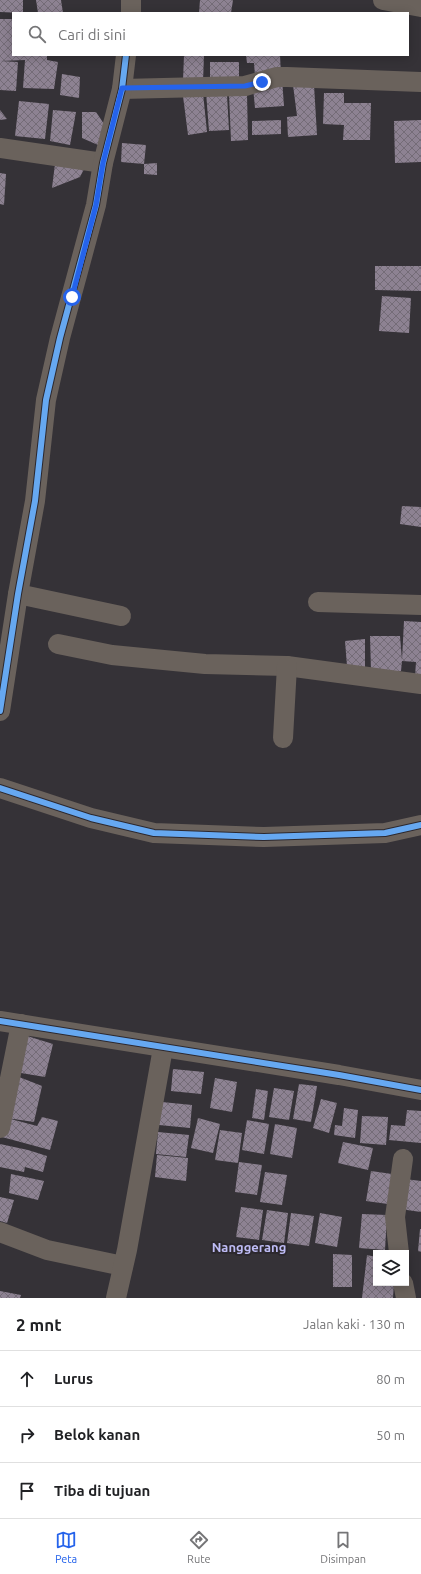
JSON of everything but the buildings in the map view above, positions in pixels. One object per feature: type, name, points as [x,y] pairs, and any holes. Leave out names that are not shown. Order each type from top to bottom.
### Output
[{"type":"street","points":[[131,0],[131,12]]},
{"type":"street","points":[[383,0],[421,7]]},
{"type":"street","points":[[0,710],[18,594],[35,501],[46,400],[60,338],[96,205],[103,163],[122,88],[126,56]]},
{"type":"street","points":[[122,88],[245,86],[270,79],[287,77],[421,82]]},
{"type":"street","points":[[0,148],[103,163]]},
{"type":"street","points":[[18,594],[121,616]]},
{"type":"street","points":[[318,602],[421,605]]},
{"type":"street","points":[[58,644],[112,655],[198,663],[287,666],[421,684]]},
{"type":"street","points":[[283,738],[287,666]]},
{"type":"street","points":[[0,788],[91,818],[154,833],[271,837],[385,833],[421,825]]},
{"type":"street","points":[[0,1021],[340,1075],[421,1090]]},
{"type":"street","points":[[0,1128],[21,1024]]},
{"type":"street","points":[[116,1298],[127,1250],[163,1048]]},
{"type":"street","points":[[399,1250],[395,1217],[403,1159]]},
{"type":"street","points":[[0,1232],[47,1250],[123,1266]]},
{"type":"street","points":[[404,1286],[406,1298]]},
{"type":"cycle path","points":[[0,711],[18,594],[35,501],[46,400],[60,338],[96,205],[103,163],[122,89],[126,56]]},
{"type":"cycle path","points":[[0,788],[91,818],[154,833],[264,837],[385,833],[421,825]]},
{"type":"cycle path","points":[[0,1021],[339,1075],[421,1090]]},
{"type":"district","name":"Nanggerang","points":[[249,1247]]},
{"type":"route","points":[[72,297],[96,205],[103,163],[122,88],[245,86],[262,82]]}]
